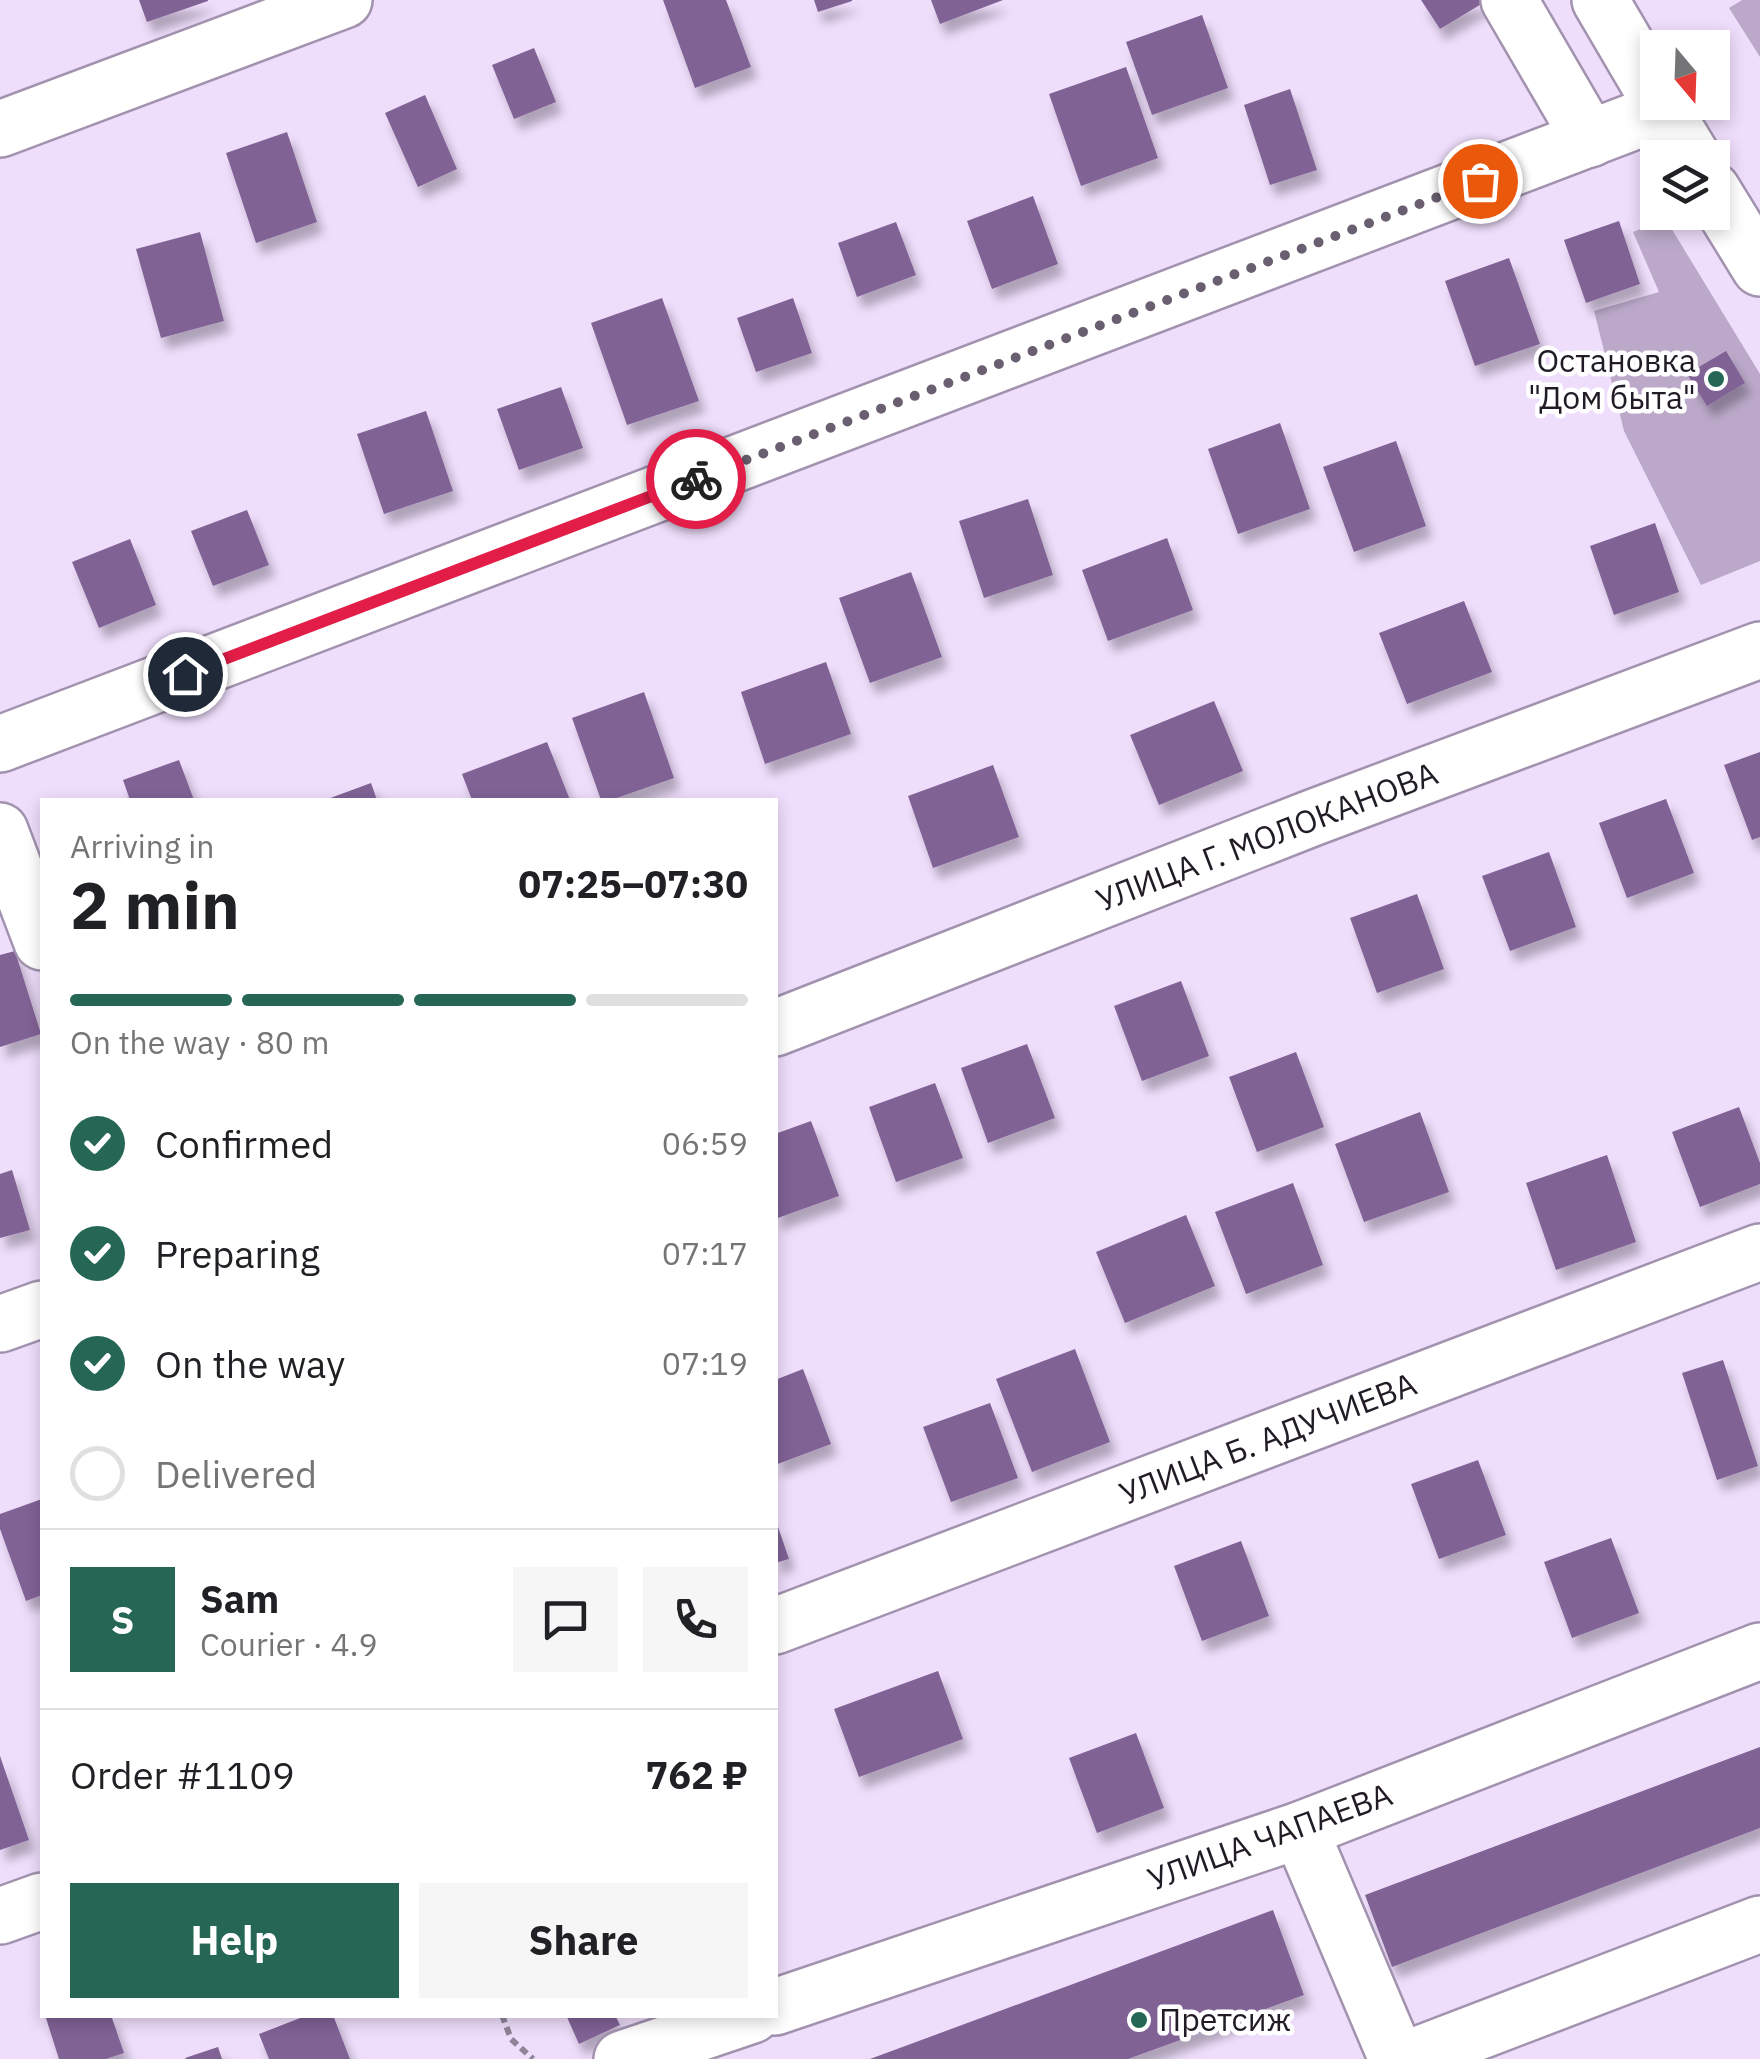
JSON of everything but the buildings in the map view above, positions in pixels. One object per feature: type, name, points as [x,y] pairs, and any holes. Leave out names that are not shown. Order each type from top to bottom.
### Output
[{"type":"street","points":[[0,129],[344,0]]},
{"type":"street","points":[[1509,0],[1590,138]]},
{"type":"street","points":[[1600,0],[1640,69]]},
{"type":"street","points":[[0,744],[1590,138],[1640,114]]},
{"type":"street","points":[[1730,219],[1760,268]]},
{"type":"street","name":"УЛИЦА Г. МОЛОКАНОВА","points":[[778,1027],[1312,818],[1760,650]]},
{"type":"street","points":[[0,831],[40,937]]},
{"type":"street","name":"УЛИЦА Б. АДУЧИЕВА","points":[[778,1625],[1760,1252]]},
{"type":"street","points":[[0,1324],[40,1310]]},
{"type":"street","name":"УЛИЦА ЧАПАЕВА","points":[[778,2006],[1300,1830],[1760,1651]]},
{"type":"street","points":[[1300,1830],[1397,2059]]},
{"type":"street","points":[[0,1916],[40,1902]]},
{"type":"street","points":[[1408,2059],[1760,1924]]},
{"type":"street","points":[[622,2059],[743,2018]]},
{"type":"path","points":[[503,2018],[512,2039],[533,2059]]},
{"type":"shaded area","points":[[1742,0],[1760,0],[1760,57],[1729,8]]},
{"type":"shaded area","points":[[1672,230],[1760,374],[1760,561],[1701,585],[1624,431],[1594,311],[1659,292],[1633,232]]},
{"type":"way so far","points":[[696,479],[1480,181]]},
{"type":"place","name":"Остановка \"Дом быта\"","points":[[1716,379]]},
{"type":"place","name":"Претсиж","points":[[1139,2020]]},
{"type":"route","points":[[185,674],[696,479]]}]
